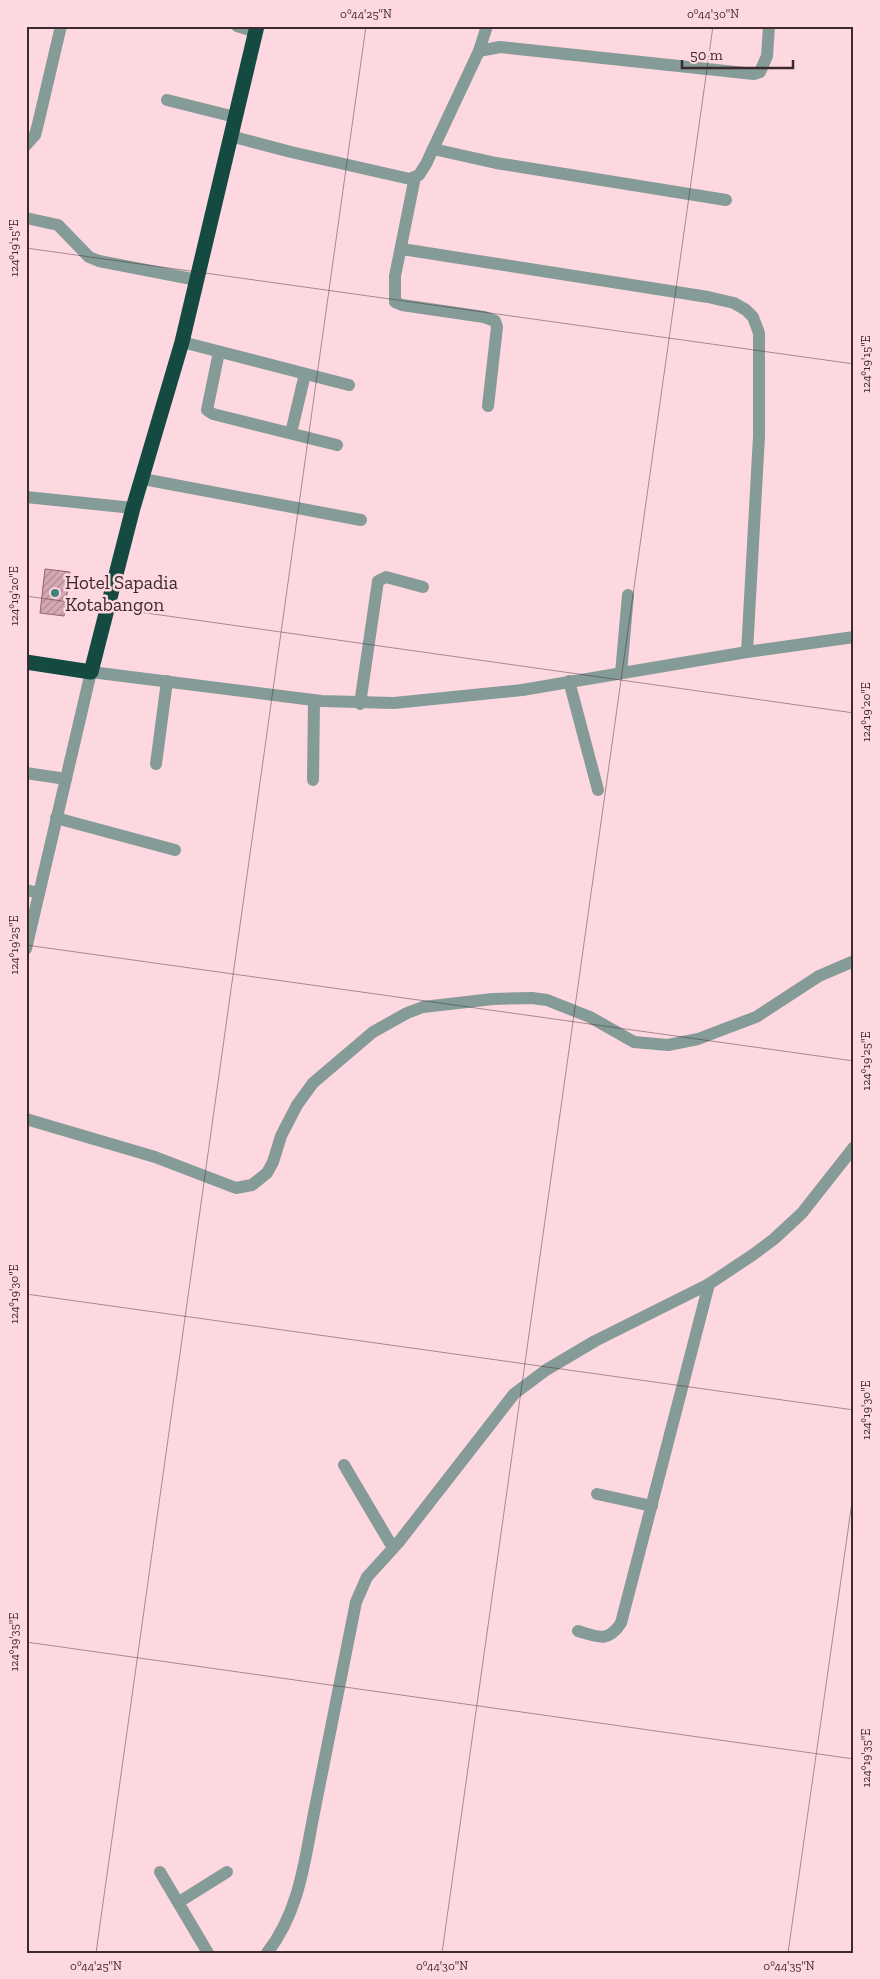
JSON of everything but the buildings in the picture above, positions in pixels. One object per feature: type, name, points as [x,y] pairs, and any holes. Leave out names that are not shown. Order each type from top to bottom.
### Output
[{"type":"highway","points":[[26,662],[91,672],[134,508],[182,342],[256,29]]},
{"type":"street","points":[[26,145],[35,136],[38,128],[61,26]]},
{"type":"street","points":[[237,26],[256,29]]},
{"type":"street","points":[[230,136],[391,176],[410,179],[415,177],[422,171],[433,149],[479,51],[487,26]]},
{"type":"street","points":[[479,51],[500,48],[754,74],[760,72],[764,64],[769,26]]},
{"type":"street","points":[[167,100],[235,117]]},
{"type":"street","points":[[433,149],[496,163],[726,200]]},
{"type":"street","points":[[415,177],[394,289],[395,302],[402,305],[484,317],[495,321],[497,327],[488,406]]},
{"type":"street","points":[[26,218],[58,225],[89,257],[99,261],[197,280]]},
{"type":"street","points":[[402,249],[708,297],[734,303],[753,317],[759,342],[760,418],[747,652]]},
{"type":"street","points":[[182,342],[349,386]]},
{"type":"street","points":[[219,352],[207,410],[213,414],[337,445]]},
{"type":"street","points":[[291,433],[305,374]]},
{"type":"street","points":[[143,479],[361,520]]},
{"type":"street","points":[[26,497],[134,508]]},
{"type":"street","points":[[360,704],[378,581],[386,577],[423,587]]},
{"type":"street","points":[[621,673],[628,596]]},
{"type":"street","points":[[26,949],[91,672],[314,700],[360,704],[394,703],[467,696],[854,637]]},
{"type":"street","points":[[156,764],[167,681]]},
{"type":"street","points":[[570,681],[598,790]]},
{"type":"street","points":[[313,780],[314,700]]},
{"type":"street","points":[[26,773],[66,779]]},
{"type":"street","points":[[56,818],[175,850]]},
{"type":"street","points":[[26,890],[39,893]]},
{"type":"street","points":[[26,1119],[154,1157],[236,1188],[246,1187],[258,1182],[270,1168],[281,1136],[297,1105],[312,1083],[373,1032],[407,1013],[440,1005],[493,999],[532,998],[547,1000],[590,1017],[634,1042],[668,1045],[698,1039],[756,1017],[819,976],[854,961]]},
{"type":"street","points":[[267,1953],[278,1939],[294,1907],[322,1781],[356,1602],[367,1577],[393,1548],[504,1406],[528,1383],[595,1341],[709,1284],[781,1232],[802,1213],[854,1147]]},
{"type":"street","points":[[578,1631],[606,1637],[612,1634],[621,1623],[709,1284]]},
{"type":"street","points":[[344,1464],[393,1548]]},
{"type":"street","points":[[597,1494],[652,1506]]},
{"type":"street","points":[[160,1872],[208,1953]]},
{"type":"street","points":[[179,1902],[227,1872]]},
{"type":"place","name":"Hotel Sapadia Kotabangon","points":[[55,593]]}]
